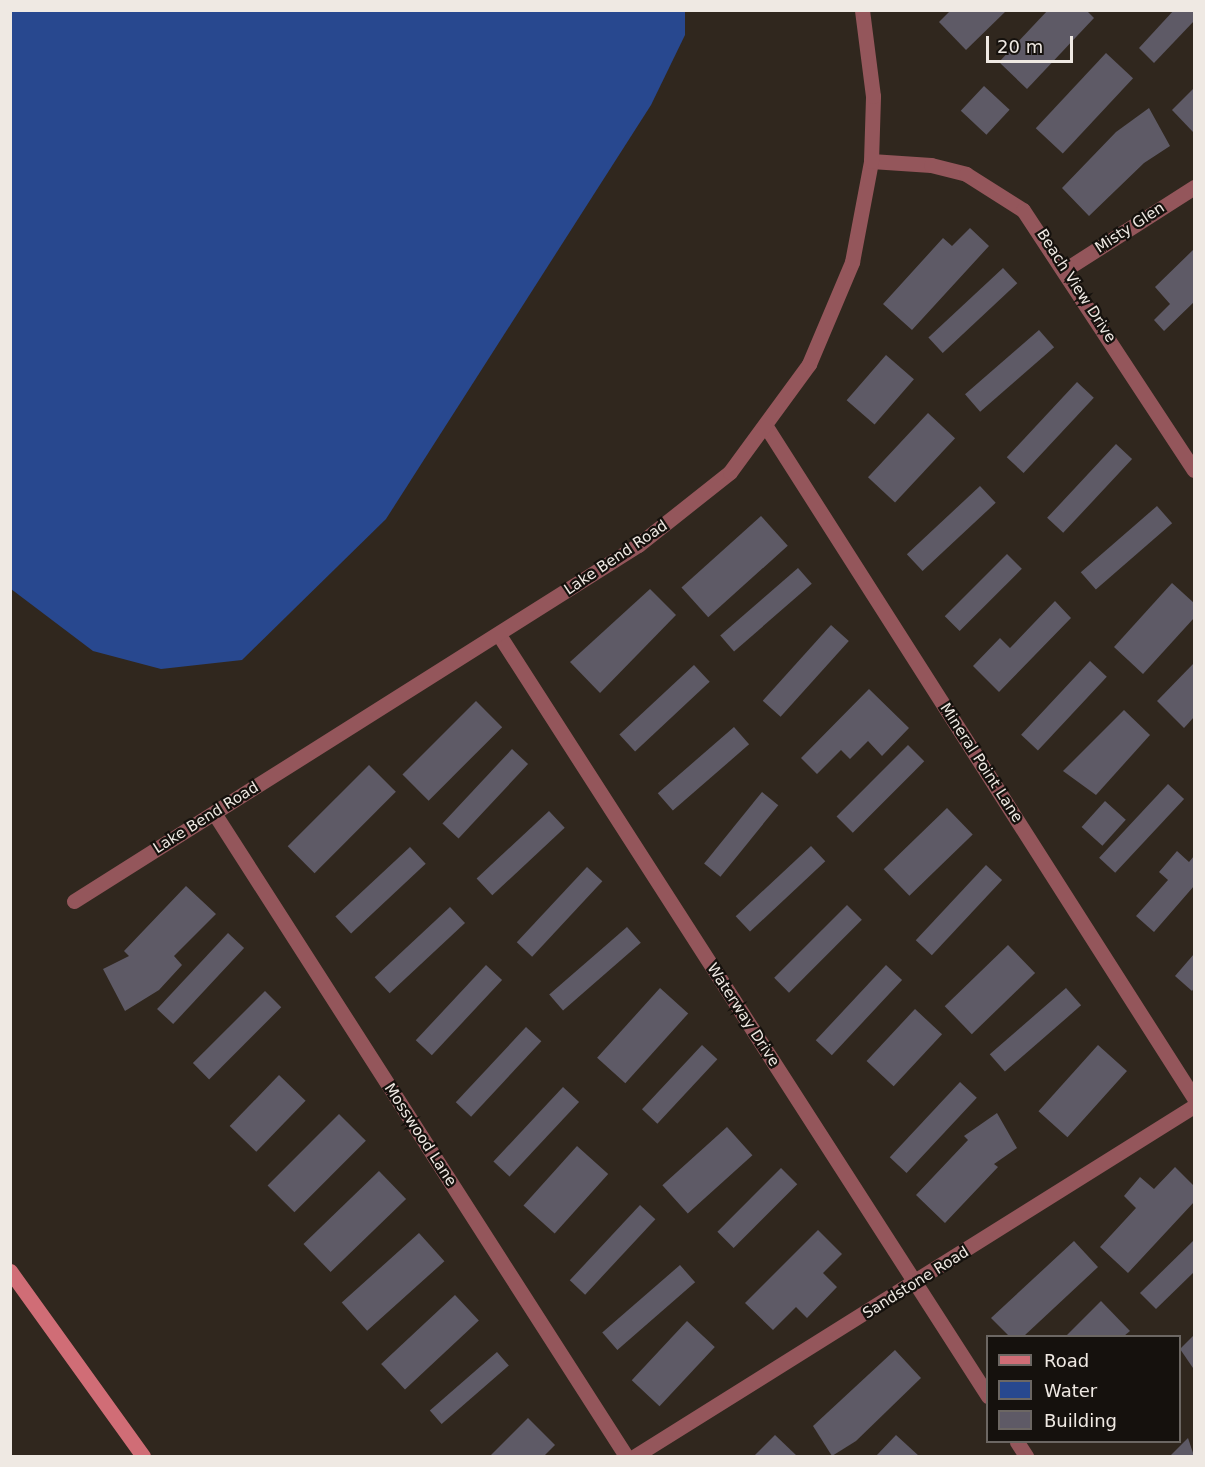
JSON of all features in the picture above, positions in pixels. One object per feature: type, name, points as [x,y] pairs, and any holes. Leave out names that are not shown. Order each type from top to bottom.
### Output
[{"type":"main road","points":[[10,1271],[143,1456]]},
{"type":"street","name":"Lake Bend Road","points":[[74,901],[499,634],[685,512],[730,472],[767,428],[834,314],[855,251],[871,161],[873,96],[862,10]]},
{"type":"street","name":"Beach View Drive","points":[[871,161],[931,165],[994,188],[1023,210],[1066,269],[1194,470]]},
{"type":"street","name":"Misty Glen","points":[[1066,269],[1194,187]]},
{"type":"street","name":"Mineral Point Lane","points":[[767,428],[1194,1098]]},
{"type":"street","name":"Waterway Drive","points":[[499,634],[986,1394]]},
{"type":"street","name":"Mosswood Lane","points":[[214,813],[626,1456]]},
{"type":"street","name":"Sandstone Road","points":[[635,1456],[916,1283],[1194,1106]]},
{"type":"street","points":[[1018,1443],[1026,1456]]},
{"type":"water","points":[[10,11],[685,11],[685,35],[651,105],[386,519],[242,660],[161,669],[93,651],[11,589]]},
{"type":"building","points":[[951,10],[1007,10],[966,50],[939,22]]},
{"type":"building","points":[[1048,10],[1086,10],[1094,18],[1027,89],[999,62]]},
{"type":"building","points":[[1174,10],[1194,10],[1194,21],[1154,63],[1139,48]]},
{"type":"building","points":[[1106,53],[1133,78],[1063,154],[1036,128]]},
{"type":"building","points":[[984,86],[1010,110],[986,135],[961,111]]},
{"type":"building","points":[[1194,88],[1194,133],[1172,110]]},
{"type":"building","points":[[1149,108],[1170,146],[1144,163],[1089,216],[1062,188],[1116,132]]},
{"type":"building","points":[[970,228],[989,246],[912,330],[883,304],[943,238],[952,246]]},
{"type":"building","points":[[1194,249],[1194,302],[1164,331],[1154,320],[1170,304],[1155,287]]},
{"type":"building","points":[[1003,268],[1017,283],[943,353],[928,338]]},
{"type":"building","points":[[1039,330],[1054,347],[980,412],[965,394]]},
{"type":"building","points":[[886,355],[914,379],[875,425],[847,400]]},
{"type":"building","points":[[1077,382],[1094,398],[1024,473],[1007,457]]},
{"type":"building","points":[[928,413],[955,438],[895,503],[868,477]]},
{"type":"building","points":[[1116,444],[1132,459],[1063,533],[1047,518]]},
{"type":"building","points":[[980,486],[996,503],[923,571],[907,554]]},
{"type":"building","points":[[1157,506],[1172,523],[1096,590],[1081,572]]},
{"type":"building","points":[[761,516],[788,546],[708,617],[681,588]]},
{"type":"building","points":[[1007,554],[1022,569],[960,631],[945,616]]},
{"type":"building","points":[[798,568],[812,584],[734,651],[720,636]]},
{"type":"building","points":[[1172,583],[1194,603],[1194,618],[1143,674],[1114,647]]},
{"type":"building","points":[[650,589],[676,615],[600,693],[570,662]]},
{"type":"building","points":[[1055,601],[1071,618],[999,692],[973,666],[1000,638],[1010,648]]},
{"type":"building","points":[[831,625],[849,641],[781,717],[763,701]]},
{"type":"building","points":[[1090,661],[1107,677],[1038,751],[1021,735]]},
{"type":"building","points":[[1194,663],[1194,717],[1184,728],[1157,701]]},
{"type":"building","points":[[694,665],[710,682],[635,751],[619,735]]},
{"type":"building","points":[[869,689],[909,728],[882,756],[868,741],[850,759],[841,750],[817,774],[801,758]]},
{"type":"building","points":[[476,701],[502,727],[429,801],[402,775]]},
{"type":"building","points":[[1124,710],[1150,735],[1096,795],[1063,771]]},
{"type":"building","points":[[734,727],[749,744],[673,811],[658,793]]},
{"type":"building","points":[[908,745],[924,761],[853,833],[837,816]]},
{"type":"building","points":[[512,749],[528,764],[459,839],[442,824]]},
{"type":"building","points":[[369,765],[396,792],[315,873],[288,846]]},
{"type":"building","points":[[1168,784],[1184,799],[1115,873],[1099,858]]},
{"type":"building","points":[[762,792],[778,805],[720,877],[704,863]]},
{"type":"building","points":[[1105,801],[1126,820],[1102,846],[1082,827]]},
{"type":"building","points":[[947,808],[973,835],[909,896],[884,869]]},
{"type":"building","points":[[549,811],[565,828],[492,895],[477,879]]},
{"type":"building","points":[[811,846],[825,861],[750,932],[736,916]]},
{"type":"building","points":[[410,847],[426,864],[351,933],[335,917]]},
{"type":"building","points":[[1177,851],[1189,862],[1194,856],[1194,886],[1154,932],[1136,916],[1168,880],[1159,872]]},
{"type":"building","points":[[986,865],[1002,880],[932,955],[916,940]]},
{"type":"building","points":[[587,867],[602,881],[532,957],[517,942]]},
{"type":"building","points":[[186,886],[216,914],[174,956],[182,965],[159,990],[125,1011],[103,969],[129,956],[124,951]]},
{"type":"building","points":[[847,905],[862,920],[789,993],[774,978]]},
{"type":"building","points":[[450,907],[465,923],[390,993],[375,977]]},
{"type":"building","points":[[627,927],[641,943],[563,1010],[549,995]]},
{"type":"building","points":[[228,933],[244,948],[173,1024],[157,1009]]},
{"type":"building","points":[[1008,945],[1035,973],[972,1034],[945,1006]]},
{"type":"building","points":[[1194,954],[1194,988],[1192,991],[1175,976]]},
{"type":"building","points":[[486,965],[502,980],[432,1055],[416,1040]]},
{"type":"building","points":[[886,965],[902,980],[832,1055],[816,1040]]},
{"type":"building","points":[[660,988],[688,1013],[625,1083],[597,1058]]},
{"type":"building","points":[[1066,988],[1081,1005],[1005,1072],[990,1054]]},
{"type":"building","points":[[265,991],[281,1007],[209,1079],[193,1063]]},
{"type":"building","points":[[915,1009],[942,1034],[894,1086],[867,1061]]},
{"type":"building","points":[[526,1027],[541,1041],[471,1117],[456,1102]]},
{"type":"building","points":[[702,1045],[717,1059],[657,1124],[642,1109]]},
{"type":"building","points":[[1098,1045],[1127,1071],[1067,1137],[1038,1111]]},
{"type":"building","points":[[279,1075],[306,1101],[256,1152],[230,1126]]},
{"type":"building","points":[[960,1082],[977,1098],[907,1173],[890,1157]]},
{"type":"building","points":[[563,1087],[579,1102],[510,1177],[493,1162]]},
{"type":"building","points":[[997,1113],[1017,1148],[994,1164],[998,1167],[945,1223],[916,1195],[968,1140],[964,1136]]},
{"type":"building","points":[[339,1114],[366,1141],[294,1212],[268,1185]]},
{"type":"building","points":[[727,1127],[752,1155],[688,1213],[662,1185]]},
{"type":"building","points":[[577,1146],[608,1174],[555,1234],[523,1205]]},
{"type":"building","points":[[1175,1167],[1194,1186],[1194,1202],[1128,1273],[1100,1247],[1136,1208],[1124,1196],[1140,1177],[1154,1189]]},
{"type":"building","points":[[781,1168],[797,1184],[734,1248],[717,1232]]},
{"type":"building","points":[[379,1171],[406,1199],[331,1272],[303,1244]]},
{"type":"building","points":[[640,1205],[655,1219],[585,1295],[570,1280]]},
{"type":"building","points":[[818,1230],[842,1254],[823,1273],[837,1287],[807,1318],[796,1307],[773,1330],[745,1303]]},
{"type":"building","points":[[419,1233],[444,1261],[367,1331],[342,1303]]},
{"type":"building","points":[[1194,1240],[1194,1272],[1156,1309],[1140,1293]]},
{"type":"building","points":[[1074,1241],[1098,1267],[1025,1335],[1008,1335],[991,1318]]},
{"type":"building","points":[[680,1265],[695,1282],[617,1350],[602,1333]]},
{"type":"building","points":[[455,1295],[479,1321],[405,1389],[381,1364]]},
{"type":"building","points":[[1101,1301],[1130,1331],[1125,1335],[1067,1335]]},
{"type":"building","points":[[687,1321],[715,1347],[660,1406],[632,1380]]},
{"type":"building","points":[[1194,1335],[1193,1368],[1181,1350]]},
{"type":"building","points":[[895,1350],[921,1378],[856,1441],[832,1456],[813,1426]]},
{"type":"building","points":[[497,1352],[509,1366],[442,1424],[430,1410]]},
{"type":"building","points":[[528,1418],[555,1445],[544,1456],[490,1456]]},
{"type":"building","points":[[775,1435],[797,1456],[754,1456]]},
{"type":"building","points":[[896,1435],[919,1456],[876,1456]]},
{"type":"building","points":[[1188,1438],[1194,1456],[1170,1456]]}]
